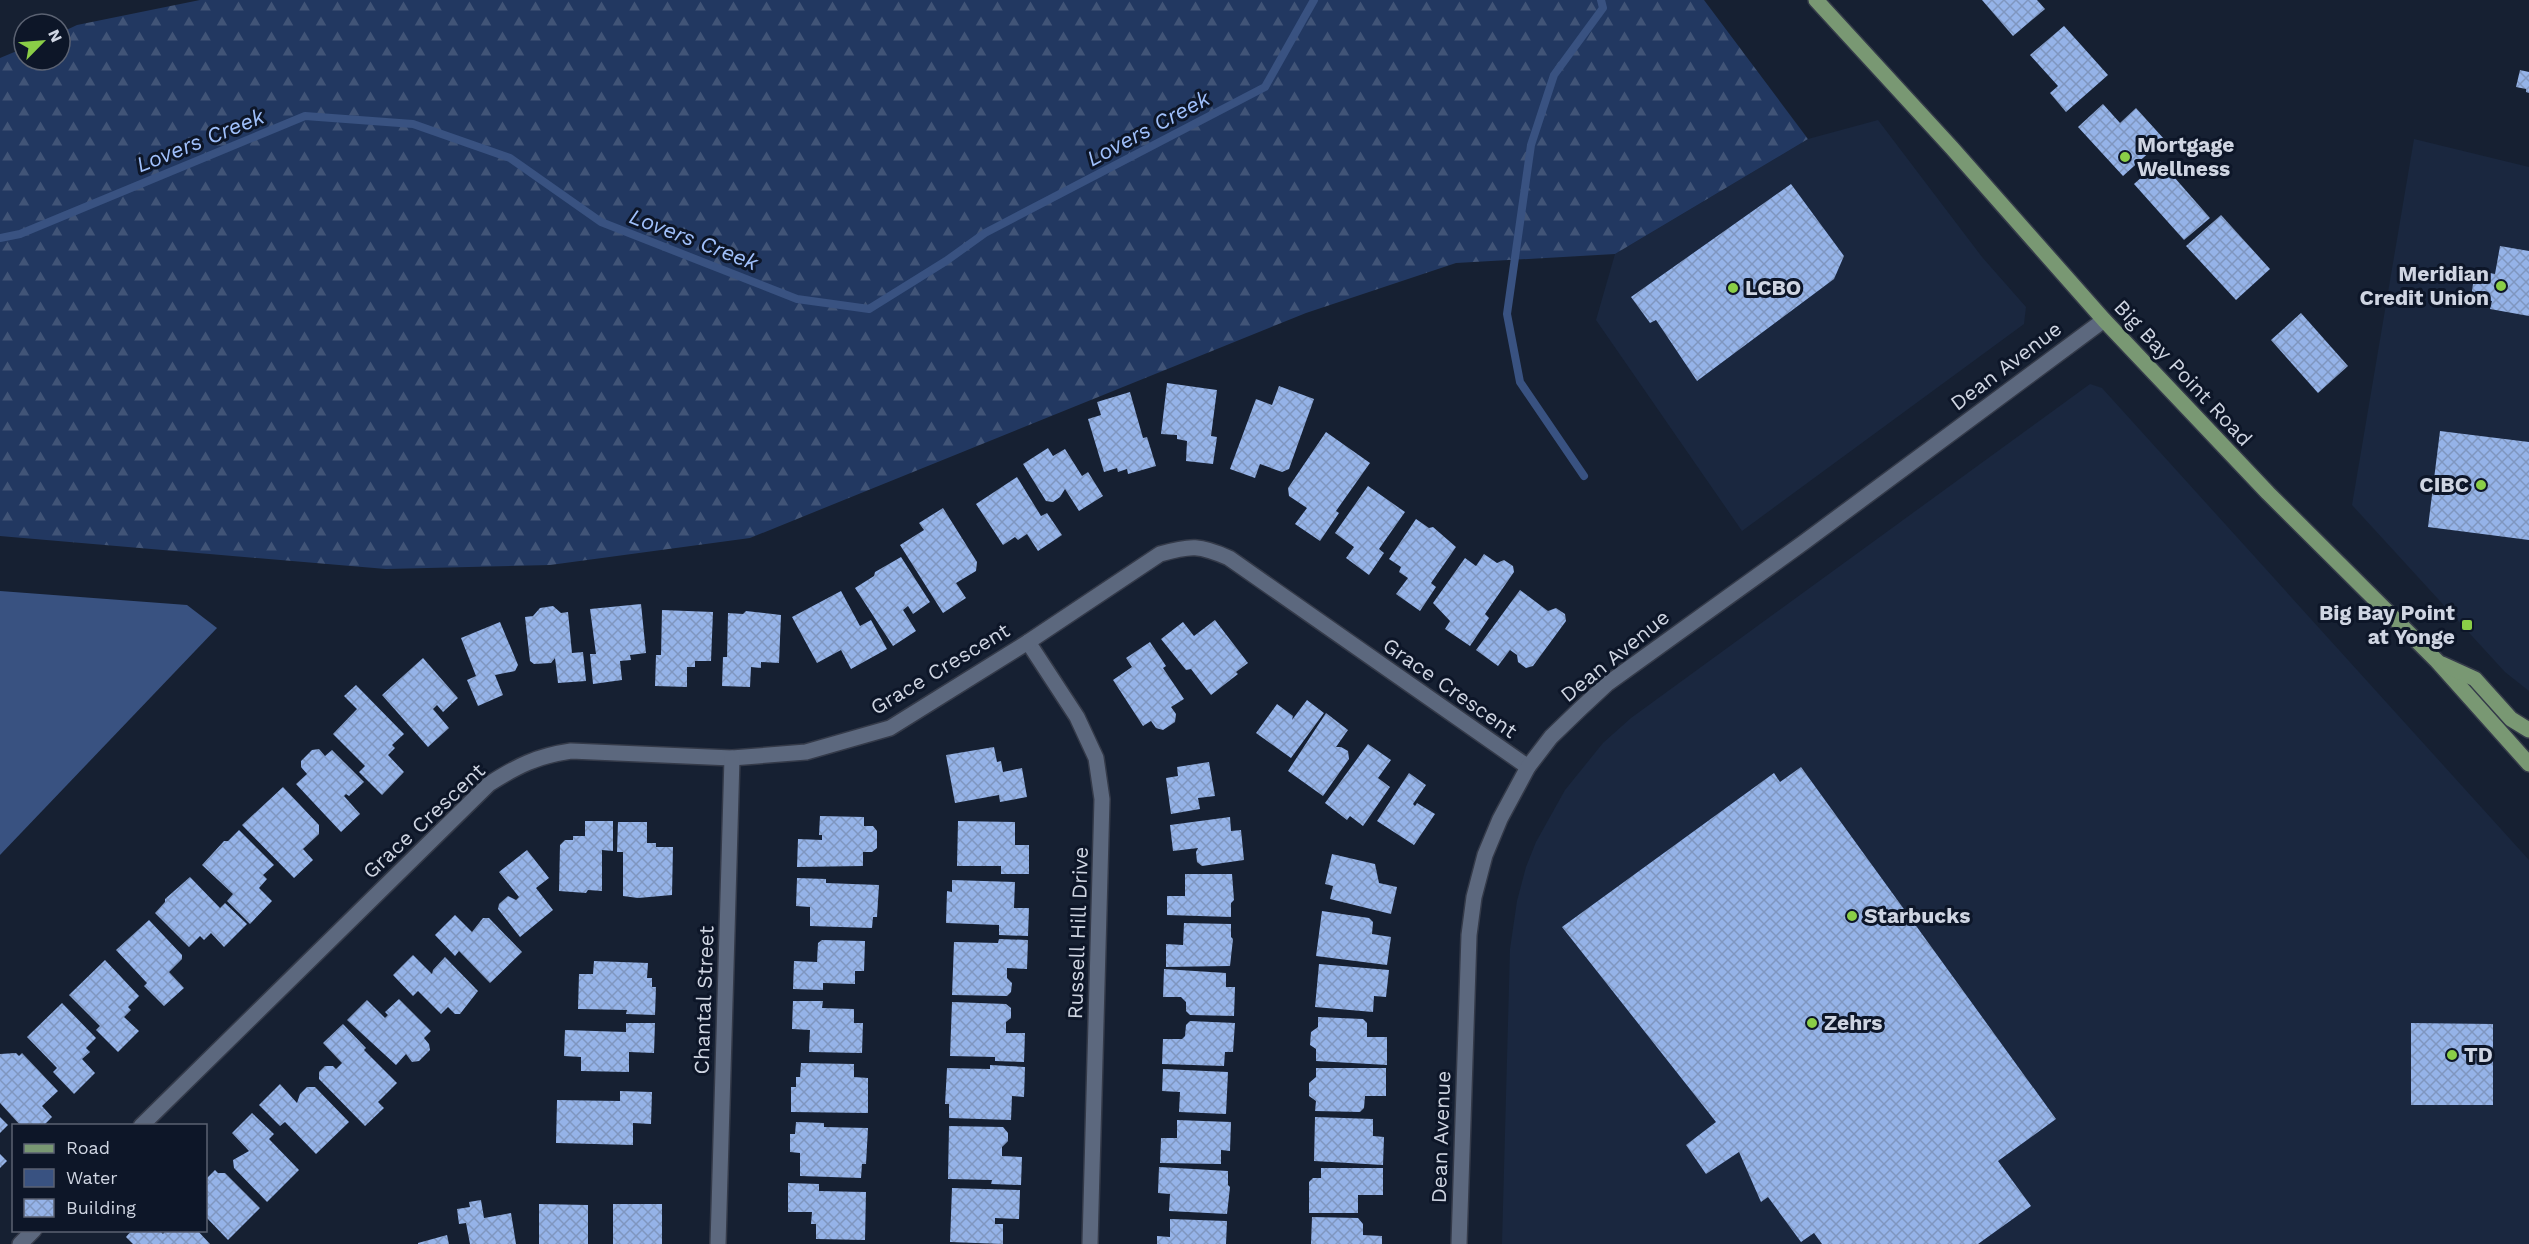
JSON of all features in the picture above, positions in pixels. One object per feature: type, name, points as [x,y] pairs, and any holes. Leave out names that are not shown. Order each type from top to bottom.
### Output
[{"type":"main road","name":"Big Bay Point Road","points":[[1816,0],[1952,148],[2104,320],[2268,493],[2437,661],[2529,764]]},
{"type":"main road","points":[[2437,661],[2475,679],[2511,719],[2529,730]]},
{"type":"street","name":"Dean Avenue","points":[[1459,1244],[1469,935],[1474,897],[1492,837],[1528,768],[1551,737],[1607,684],[1803,543],[2104,320]]},
{"type":"street","name":"Grace Crescent","points":[[142,1124],[489,784],[517,766],[546,754],[571,751],[732,758],[806,752],[890,728],[1028,642],[1160,554],[1183,548],[1206,548],[1229,558],[1528,768]]},
{"type":"street","name":"Russell Hill Drive","points":[[1028,642],[1077,717],[1096,758],[1102,799],[1090,1244]]},
{"type":"street","name":"Chantal Street","points":[[718,1244],[732,758]]},
{"type":"street","points":[[20,1244],[32,1232]]},
{"type":"shaded area","points":[[1878,120],[1982,257],[2026,307],[2024,324],[1742,531],[1596,320],[1615,254],[1808,139]]},
{"type":"shaded area","points":[[2414,139],[2529,167],[2529,691],[2505,672],[2352,505]]},
{"type":"shaded area","points":[[2090,384],[2102,388],[2529,860],[2529,1244],[1502,1244],[1510,949],[1517,901],[1526,867],[1536,842],[1565,790],[1603,743],[1631,718]]},
{"type":"green space","points":[[200,0],[1704,0],[1808,139],[1615,254],[1456,263],[1306,313],[750,538],[550,565],[386,569],[0,536],[0,58],[12,53],[12,72],[72,72],[72,27]]},
{"type":"water","points":[[0,591],[187,605],[217,628],[0,855]]},
{"type":"building","points":[[1982,0],[2037,0],[2045,9],[2013,36]]},
{"type":"building","points":[[2064,26],[2108,75],[2066,112],[2050,93],[2058,86],[2030,55]]},
{"type":"building","points":[[2520,70],[2529,72],[2529,93],[2526,89],[2516,87]]},
{"type":"building","name":"Mortgage Wellness","points":[[2103,104],[2120,123],[2136,108],[2164,139],[2123,176],[2078,127]]},
{"type":"building","points":[[2160,161],[2210,218],[2184,240],[2134,184]]},
{"type":"building","name":"LCBO","points":[[1791,184],[1844,256],[1834,279],[1697,381],[1656,320],[1650,323],[1631,297]]},
{"type":"building","points":[[2221,215],[2270,269],[2236,300],[2186,246]]},
{"type":"building","name":"Meridian Credit Union","points":[[2500,246],[2529,251],[2529,316],[2490,309],[2492,301],[2471,298],[2475,270],[2495,274]]},
{"type":"building","points":[[2301,313],[2348,366],[2318,393],[2271,340]]},
{"type":"building","points":[[1167,383],[1217,390],[1211,436],[1217,437],[1213,464],[1186,461],[1187,441],[1177,439],[1177,435],[1161,434]]},
{"type":"building","points":[[1279,386],[1314,399],[1289,469],[1282,472],[1260,464],[1255,478],[1230,469],[1256,399],[1272,405]]},
{"type":"building","points":[[1130,392],[1143,438],[1147,437],[1156,466],[1128,474],[1127,469],[1118,472],[1117,468],[1104,472],[1088,419],[1101,415],[1097,402]]},
{"type":"building","name":"CIBC","points":[[2440,431],[2529,442],[2529,540],[2428,527]]},
{"type":"building","points":[[1326,432],[1370,463],[1336,511],[1339,513],[1320,541],[1295,524],[1307,508],[1289,496],[1288,488]]},
{"type":"building","points":[[1048,448],[1053,456],[1065,449],[1082,476],[1088,472],[1103,496],[1079,511],[1065,489],[1053,502],[1046,501],[1023,464]]},
{"type":"building","points":[[1017,477],[1041,516],[1047,513],[1062,535],[1038,551],[1027,534],[1018,540],[1015,537],[1003,545],[976,504]]},
{"type":"building","points":[[1368,486],[1405,512],[1379,549],[1384,553],[1369,575],[1346,558],[1354,547],[1335,533]]},
{"type":"building","points":[[943,508],[977,562],[976,571],[956,583],[966,598],[943,613],[900,545],[924,530],[919,523]]},
{"type":"building","points":[[1416,519],[1429,528],[1433,527],[1456,547],[1431,583],[1436,587],[1420,611],[1396,594],[1408,578],[1399,572],[1401,567],[1389,559]]},
{"type":"building","points":[[1484,554],[1497,563],[1504,560],[1513,566],[1514,572],[1485,614],[1489,618],[1470,646],[1445,629],[1450,621],[1433,603],[1465,558],[1476,566]]},
{"type":"building","points":[[901,557],[930,602],[913,614],[908,606],[903,610],[916,631],[893,646],[855,588],[874,576],[875,572]]},
{"type":"building","points":[[1520,590],[1548,611],[1556,608],[1565,614],[1566,621],[1533,666],[1526,668],[1518,662],[1517,655],[1510,650],[1498,666],[1476,650]]},
{"type":"building","points":[[841,591],[860,626],[871,620],[887,649],[851,669],[841,650],[817,663],[792,617]]},
{"type":"building","points":[[641,604],[646,653],[630,655],[631,660],[620,661],[622,680],[593,684],[590,654],[596,654],[590,609]]},
{"type":"building","points":[[553,606],[561,613],[568,612],[572,653],[583,652],[586,681],[558,683],[555,658],[551,663],[534,664],[530,661],[525,617],[533,616],[540,608]]},
{"type":"building","points":[[662,610],[713,612],[711,661],[695,661],[695,667],[687,667],[687,687],[655,686],[656,655],[661,655]]},
{"type":"building","points":[[746,611],[781,615],[779,663],[761,662],[761,668],[751,667],[750,687],[722,686],[723,657],[727,657],[728,613],[743,614]]},
{"type":"building","points":[[1215,620],[1248,663],[1211,695],[1191,669],[1186,670],[1161,639],[1183,622],[1194,636]]},
{"type":"building","points":[[500,622],[518,665],[515,671],[495,675],[503,695],[478,706],[467,680],[476,676],[461,638]]},
{"type":"building","points":[[1150,642],[1166,666],[1163,668],[1184,699],[1171,707],[1176,714],[1175,722],[1163,730],[1156,728],[1151,721],[1143,726],[1113,680],[1132,667],[1126,658]]},
{"type":"building","points":[[423,658],[458,698],[443,712],[437,705],[433,709],[449,728],[428,747],[382,695]]},
{"type":"building","points":[[356,685],[404,734],[392,745],[395,748],[388,755],[404,772],[382,795],[359,772],[365,766],[333,734],[357,709],[344,696]]},
{"type":"building","points":[[1307,700],[1324,713],[1291,758],[1256,733],[1277,704],[1293,716],[1292,720]]},
{"type":"building","points":[[1326,713],[1348,730],[1336,747],[1348,751],[1349,759],[1323,796],[1288,771]]},
{"type":"building","points":[[1368,744],[1391,760],[1378,778],[1390,787],[1363,826],[1350,816],[1347,820],[1325,803]]},
{"type":"building","points":[[994,747],[997,762],[1001,761],[1003,772],[1022,768],[1027,797],[1000,802],[999,795],[955,803],[946,755]]},
{"type":"building","points":[[319,749],[325,756],[332,750],[364,782],[349,796],[346,794],[344,796],[360,814],[341,832],[296,784],[307,774],[301,767],[301,761],[312,750]]},
{"type":"building","points":[[1209,762],[1215,796],[1198,798],[1200,809],[1171,814],[1166,778],[1178,776],[1177,767]]},
{"type":"building","name":"Zehrs","points":[[1801,767],[2056,1119],[1998,1161],[2031,1206],[1978,1244],[1822,1244],[1814,1233],[1801,1242],[1768,1197],[1761,1202],[1739,1152],[1706,1174],[1686,1145],[1716,1122],[1562,927],[1774,773],[1780,782]]},
{"type":"building","points":[[1409,773],[1426,785],[1413,804],[1415,806],[1417,803],[1435,814],[1414,845],[1377,821]]},
{"type":"building","points":[[283,787],[319,825],[319,834],[303,849],[313,860],[294,878],[242,825]]},
{"type":"building","points":[[820,816],[864,817],[864,826],[873,826],[877,831],[877,848],[872,852],[863,852],[863,866],[797,867],[798,839],[822,840],[822,835],[819,835]]},
{"type":"building","points":[[1230,817],[1231,831],[1241,830],[1244,860],[1202,866],[1197,862],[1198,848],[1173,851],[1170,825]]},
{"type":"building","points":[[585,821],[613,821],[613,851],[602,850],[602,891],[588,890],[586,893],[559,891],[560,845],[565,840],[573,840],[573,836],[585,836]]},
{"type":"building","points":[[958,821],[1015,822],[1015,845],[1029,845],[1029,874],[1001,874],[1001,866],[957,866]]},
{"type":"building","points":[[618,822],[647,822],[647,843],[656,843],[656,847],[673,847],[672,895],[638,898],[623,896],[623,852],[617,852]]},
{"type":"building","points":[[239,830],[274,865],[263,875],[267,879],[259,888],[272,901],[250,924],[227,901],[233,894],[202,865],[224,841],[228,841]]},
{"type":"building","points":[[527,850],[549,878],[536,888],[553,910],[520,937],[498,909],[499,904],[508,896],[516,900],[519,897],[499,872]]},
{"type":"building","points":[[1332,854],[1375,864],[1379,883],[1397,887],[1391,914],[1330,899],[1333,886],[1325,884]]},
{"type":"building","points":[[1185,874],[1232,874],[1234,900],[1231,903],[1231,917],[1167,915],[1167,896],[1185,896]]},
{"type":"building","points":[[190,877],[220,908],[225,903],[247,924],[224,947],[211,933],[204,940],[200,936],[189,947],[155,913],[165,899]]},
{"type":"building","points":[[797,878],[826,879],[826,883],[879,885],[877,917],[873,917],[872,928],[810,926],[810,907],[796,906]]},
{"type":"building","points":[[952,880],[1015,882],[1014,908],[1029,908],[1028,936],[999,935],[999,925],[946,923],[947,891],[952,892]]},
{"type":"building","points":[[1322,911],[1369,918],[1373,922],[1372,934],[1391,937],[1387,965],[1316,956]]},
{"type":"building","points":[[455,915],[472,932],[483,918],[489,918],[522,952],[490,983],[459,951],[455,956],[435,935]]},
{"type":"building","points":[[149,920],[182,955],[182,959],[169,972],[184,988],[164,1006],[144,986],[147,983],[116,950]]},
{"type":"building","points":[[1184,923],[1231,924],[1233,939],[1230,966],[1166,967],[1166,944],[1183,945]]},
{"type":"building","points":[[999,939],[1028,940],[1027,969],[1007,968],[1007,978],[1012,983],[1011,992],[1007,996],[952,995],[954,942],[998,943]]},
{"type":"building","points":[[822,940],[865,941],[864,971],[855,971],[855,984],[823,983],[823,990],[793,989],[794,961],[817,962],[818,943]]},
{"type":"building","points":[[413,955],[432,974],[445,957],[478,991],[460,1014],[455,1014],[448,1007],[441,1014],[418,991],[413,996],[393,975]]},
{"type":"building","points":[[105,960],[139,996],[128,1007],[131,1010],[124,1017],[139,1031],[118,1052],[96,1030],[100,1026],[69,995]]},
{"type":"building","points":[[594,961],[648,963],[647,978],[652,978],[652,987],[656,987],[655,1015],[626,1014],[627,1010],[578,1009],[579,974],[593,974]]},
{"type":"building","points":[[1319,964],[1389,970],[1386,997],[1374,996],[1373,1012],[1315,1007]]},
{"type":"building","points":[[1164,969],[1226,973],[1226,987],[1235,987],[1234,1016],[1190,1015],[1186,1011],[1186,1002],[1181,997],[1163,997]]},
{"type":"building","points":[[399,999],[431,1031],[424,1038],[430,1050],[419,1061],[412,1062],[406,1054],[396,1065],[347,1020],[367,1000],[385,1018],[388,1015],[385,1012]]},
{"type":"building","points":[[793,1001],[823,1001],[822,1008],[854,1009],[854,1023],[863,1023],[862,1053],[809,1052],[810,1030],[792,1029]]},
{"type":"building","points":[[952,1002],[1006,1004],[1011,1008],[1011,1018],[1006,1022],[1006,1033],[1025,1033],[1024,1062],[995,1061],[995,1057],[950,1056]]},
{"type":"building","points":[[62,1003],[96,1038],[86,1048],[90,1052],[82,1059],[95,1073],[74,1094],[53,1072],[57,1068],[27,1037]]},
{"type":"building","points":[[1318,1017],[1363,1019],[1367,1023],[1367,1037],[1387,1037],[1387,1065],[1316,1061],[1316,1049],[1310,1045],[1311,1032],[1318,1027]]},
{"type":"building","points":[[1190,1021],[1235,1023],[1233,1052],[1225,1052],[1224,1066],[1162,1064],[1163,1039],[1182,1039],[1185,1036],[1186,1025]]},
{"type":"building","points":[[626,1023],[655,1023],[654,1053],[629,1052],[629,1072],[581,1071],[581,1057],[564,1056],[565,1030],[626,1032]]},
{"type":"building","name":"TD","points":[[2411,1023],[2493,1024],[2493,1105],[2411,1105]]},
{"type":"building","points":[[343,1024],[366,1048],[364,1050],[397,1083],[378,1102],[384,1108],[365,1126],[319,1079],[319,1072],[325,1066],[333,1066],[336,1069],[342,1063],[323,1043]]},
{"type":"building","points":[[16,1053],[19,1056],[22,1053],[58,1091],[42,1106],[52,1117],[45,1124],[19,1124],[0,1103],[0,1054]]},
{"type":"building","points":[[801,1063],[854,1064],[854,1077],[868,1078],[868,1113],[791,1112],[791,1087],[796,1087],[796,1077],[800,1077]]},
{"type":"building","points":[[990,1065],[1025,1067],[1024,1097],[1012,1096],[1011,1120],[949,1118],[949,1104],[945,1104],[947,1068],[990,1069]]},
{"type":"building","points":[[1316,1068],[1386,1068],[1386,1096],[1365,1096],[1364,1108],[1360,1112],[1315,1111],[1316,1101],[1309,1096],[1309,1083],[1316,1077]]},
{"type":"building","points":[[1163,1069],[1228,1072],[1226,1114],[1179,1112],[1180,1092],[1162,1091]]},
{"type":"building","points":[[280,1084],[297,1103],[300,1094],[307,1087],[315,1087],[349,1122],[316,1154],[285,1122],[280,1126],[259,1105]]},
{"type":"building","points":[[620,1091],[652,1092],[651,1124],[633,1123],[633,1145],[556,1143],[557,1100],[620,1101]]},
{"type":"building","points":[[252,1113],[274,1134],[269,1139],[299,1170],[267,1202],[234,1168],[233,1160],[249,1151],[232,1133]]},
{"type":"building","points":[[0,1117],[8,1125],[0,1133]]},
{"type":"building","points":[[1315,1117],[1373,1119],[1373,1136],[1384,1137],[1383,1165],[1314,1161]]},
{"type":"building","points":[[1177,1120],[1231,1122],[1230,1151],[1221,1150],[1221,1164],[1160,1163],[1161,1138],[1177,1138]]},
{"type":"building","points":[[796,1122],[824,1123],[824,1127],[868,1128],[866,1164],[862,1164],[861,1178],[800,1176],[800,1153],[790,1152],[790,1134],[795,1134]]},
{"type":"building","points":[[949,1126],[1003,1127],[1008,1133],[1008,1141],[1002,1147],[1002,1156],[1022,1157],[1021,1185],[991,1184],[992,1180],[948,1179]]},
{"type":"building","points":[[0,1154],[7,1161],[0,1168]]},
{"type":"building","points":[[1159,1167],[1228,1171],[1230,1187],[1227,1214],[1169,1211],[1170,1194],[1158,1193]]},
{"type":"building","points":[[1321,1168],[1383,1168],[1383,1195],[1358,1195],[1358,1213],[1309,1213],[1309,1182],[1313,1178],[1321,1178]]},
{"type":"building","points":[[215,1170],[218,1173],[225,1173],[260,1208],[228,1240],[207,1218],[207,1178]]},
{"type":"building","points":[[788,1183],[819,1184],[819,1191],[866,1192],[865,1240],[816,1239],[816,1224],[811,1224],[812,1212],[788,1212]]},
{"type":"building","points":[[952,1188],[1020,1190],[1019,1219],[995,1218],[995,1224],[1003,1224],[1003,1244],[950,1242]]},
{"type":"building","points":[[481,1200],[484,1218],[511,1213],[516,1244],[470,1244],[466,1223],[459,1224],[457,1209],[470,1207],[469,1202]]},
{"type":"building","points":[[539,1204],[588,1205],[588,1244],[539,1244]]},
{"type":"building","points":[[613,1204],[662,1204],[662,1244],[613,1244]]},
{"type":"building","points":[[1312,1217],[1358,1218],[1363,1224],[1363,1235],[1382,1236],[1382,1244],[1311,1244]]},
{"type":"building","points":[[1170,1219],[1227,1221],[1226,1244],[1157,1244],[1157,1236],[1170,1237]]},
{"type":"building","points":[[130,1232],[161,1232],[163,1234],[164,1232],[199,1232],[210,1244],[133,1244],[126,1237]]},
{"type":"building","points":[[447,1235],[449,1244],[418,1244],[418,1243]]},
{"type":"waterway","name":"Lovers Creek","points":[[0,238],[20,234],[305,116],[413,124],[510,158],[601,222],[797,299],[869,309],[946,261],[985,233],[1265,87],[1314,0]]},
{"type":"waterway","points":[[1584,476],[1520,382],[1507,314],[1531,145],[1554,75],[1603,8],[1601,0]]},
{"type":"place","name":"Mortgage Wellness","points":[[2125,157]]},
{"type":"place","name":"Meridian Credit Union","points":[[2501,286]]},
{"type":"place","name":"LCBO","points":[[1733,288]]},
{"type":"place","name":"CIBC","points":[[2481,485]]},
{"type":"place","name":"Big Bay Point at Yonge","points":[[2467,625]]},
{"type":"place","name":"Starbucks","points":[[1852,916]]},
{"type":"place","name":"Zehrs","points":[[1812,1023]]},
{"type":"place","name":"TD","points":[[2452,1055]]}]
